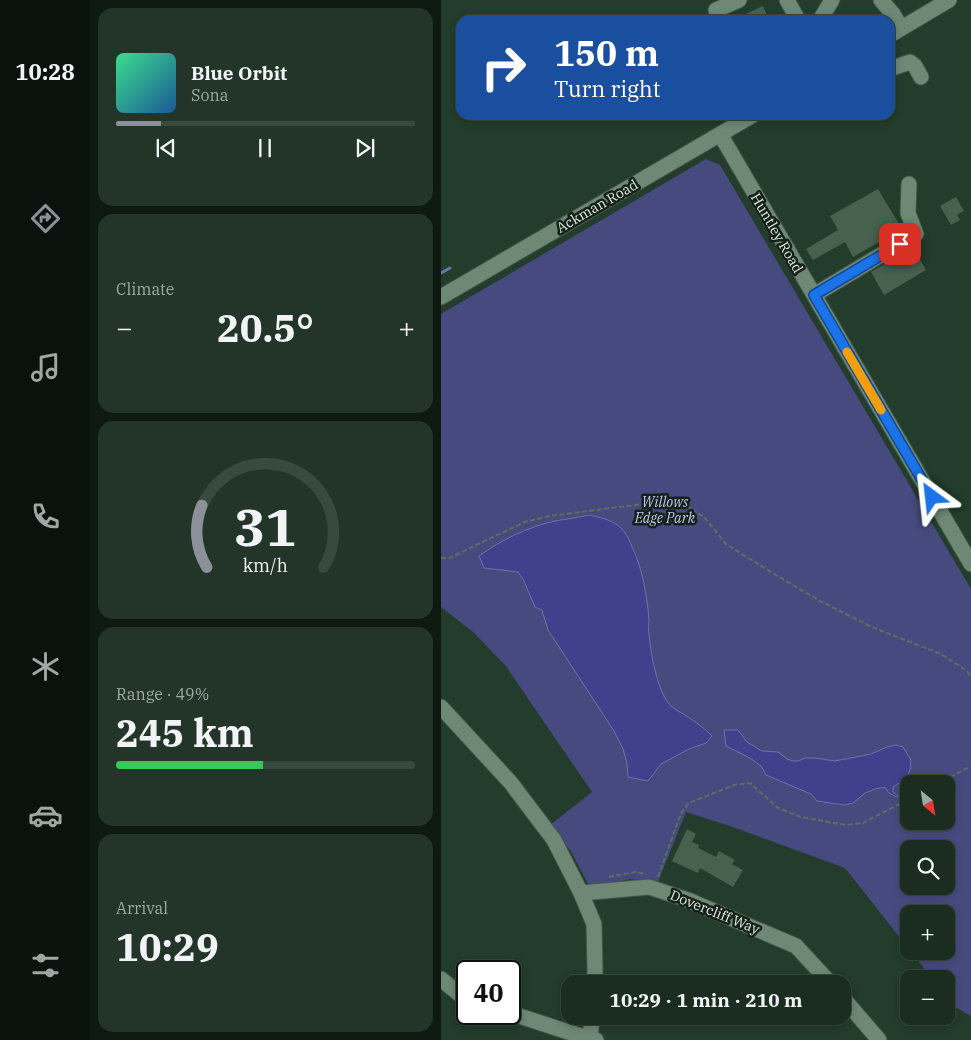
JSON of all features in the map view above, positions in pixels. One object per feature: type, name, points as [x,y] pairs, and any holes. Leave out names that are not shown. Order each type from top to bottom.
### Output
[{"type":"street","points":[[716,10],[739,0]]},
{"type":"street","points":[[787,0],[795,15]]},
{"type":"street","points":[[823,15],[832,0]]},
{"type":"street","points":[[881,0],[893,15]]},
{"type":"street","points":[[895,32],[949,0]]},
{"type":"street","points":[[895,67],[910,62],[915,66],[921,77]]},
{"type":"street","name":"Ackman Road","points":[[441,297],[744,120]]},
{"type":"street","name":"Huntley Road","points":[[719,134],[971,564]]},
{"type":"street","points":[[814,295],[917,234],[908,213],[909,184]]},
{"type":"street","points":[[441,707],[511,783],[554,840],[581,893],[594,924],[595,975]]},
{"type":"street","name":"Dovercliff Way","points":[[581,893],[649,887],[688,900],[796,946],[823,975]]},
{"type":"street","points":[[441,978],[456,991]]},
{"type":"street","points":[[851,1007],[879,1040]]},
{"type":"street","points":[[521,1017],[590,1040],[596,1040]]},
{"type":"street","points":[[590,1040],[591,1025]]},
{"type":"path","points":[[441,558],[450,558],[525,522],[549,516],[658,502],[684,504],[705,518],[726,544],[774,574],[822,602],[874,628],[941,654],[967,671],[971,677]]},
{"type":"path","points":[[954,775],[971,766]]},
{"type":"path","points":[[654,889],[681,813],[689,803],[734,785],[750,783],[778,808],[801,817],[846,826],[863,823],[900,804]]},
{"type":"green space","name":"Willows Edge Park","points":[[706,159],[720,165],[971,589],[971,1016],[955,1007],[955,970],[925,970],[918,960],[955,960],[955,905],[900,905],[900,938],[845,868],[730,826],[686,812],[658,882],[630,879],[599,886],[590,886],[572,853],[550,825],[592,792],[505,665],[473,632],[441,607],[441,314]]},
{"type":"shaded area","points":[[590,515],[611,521],[619,526],[628,538],[636,557],[646,593],[653,659],[659,684],[667,702],[712,736],[706,743],[689,749],[661,764],[648,781],[628,777],[623,749],[614,731],[548,630],[542,610],[535,607],[518,572],[484,568],[479,556],[506,539],[525,530],[555,521]]},
{"type":"shaded area","points":[[724,730],[738,730],[747,742],[762,751],[778,752],[793,761],[815,758],[835,761],[871,754],[896,745],[903,747],[911,760],[908,775],[900,775],[900,782],[893,787],[893,792],[898,796],[896,797],[889,793],[885,787],[865,793],[853,803],[844,805],[817,801],[811,794],[766,775],[761,766],[750,758],[726,746]]},
{"type":"building","points":[[763,6],[767,15],[744,15]]},
{"type":"building","points":[[878,189],[902,229],[853,257],[845,242],[813,260],[806,249],[838,230],[830,216]]},
{"type":"building","points":[[956,197],[964,211],[957,215],[960,220],[951,225],[940,206]]},
{"type":"building","points":[[913,247],[926,270],[884,295],[871,272]]},
{"type":"building","points":[[687,829],[696,834],[692,842],[699,845],[698,848],[716,857],[719,851],[735,860],[732,864],[743,870],[733,887],[700,868],[698,873],[672,861]]},
{"type":"waterway","points":[[441,273],[450,268]]},
{"type":"slow traffic","points":[[847,352],[881,410]]},
{"type":"route","points":[[900,244],[814,295],[932,497]]}]
